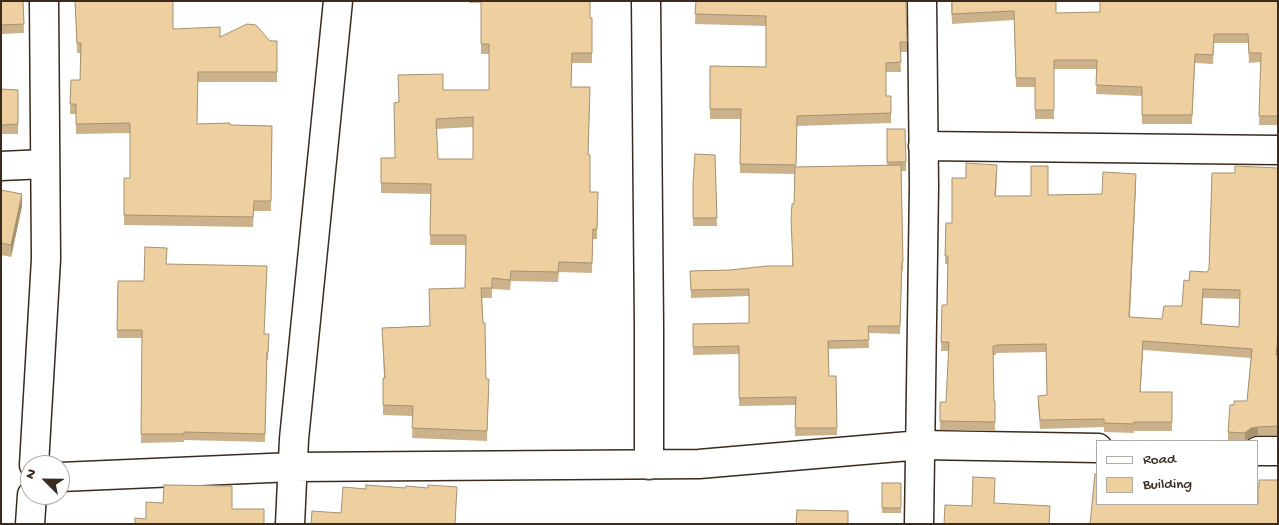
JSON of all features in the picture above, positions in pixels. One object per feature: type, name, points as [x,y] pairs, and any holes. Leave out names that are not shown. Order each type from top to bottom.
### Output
[{"type":"street","points":[[35,455],[46,259],[44,1]]},
{"type":"street","points":[[290,524],[294,439],[338,1]]},
{"type":"street","points":[[646,1],[650,327],[649,465]]},
{"type":"street","points":[[919,524],[924,146],[922,1]]},
{"type":"street","points":[[924,146],[1278,150]]},
{"type":"street","points":[[1,166],[45,164]]},
{"type":"street","points":[[70,477],[293,467],[699,464],[921,445],[1096,448]]},
{"type":"street","points":[[1259,451],[1278,451]]},
{"type":"street","points":[[30,524],[31,505]]},
{"type":"building","points":[[1,1],[23,1],[24,24],[1,25]]},
{"type":"building","points":[[75,1],[173,1],[173,29],[220,27],[220,37],[247,24],[256,25],[270,41],[277,41],[277,72],[198,72],[197,124],[230,123],[230,125],[272,126],[271,201],[254,201],[253,217],[124,215],[124,178],[130,178],[130,123],[76,124],[76,104],[70,104],[71,80],[80,80],[81,43],[77,43]]},
{"type":"building","points":[[481,1],[590,1],[592,53],[572,53],[571,87],[590,87],[588,155],[590,155],[590,192],[598,192],[597,229],[593,229],[592,263],[559,262],[558,272],[511,271],[510,280],[492,278],[492,288],[481,288],[483,323],[485,323],[486,379],[489,379],[487,431],[412,428],[413,406],[383,405],[383,378],[385,378],[382,328],[430,326],[429,289],[465,288],[466,235],[430,235],[431,184],[381,183],[381,158],[395,158],[394,103],[399,102],[398,75],[443,74],[443,90],[489,90],[489,44],[481,44]],"holes":[[[473,117],[473,159],[438,159],[436,119]]]},
{"type":"building","points":[[696,1],[906,1],[907,42],[900,42],[901,62],[886,63],[886,96],[891,96],[891,113],[797,116],[796,165],[740,164],[741,109],[710,109],[710,66],[766,67],[766,16],[695,14]]},
{"type":"building","points":[[952,1],[1056,1],[1056,13],[1100,12],[1100,1],[1278,1],[1278,116],[1259,116],[1261,53],[1249,53],[1248,34],[1214,34],[1213,55],[1195,54],[1192,115],[1142,115],[1142,87],[1096,85],[1097,60],[1054,60],[1054,110],[1035,110],[1035,78],[1016,78],[1014,11],[952,14]]},
{"type":"building","points":[[1,89],[18,90],[18,124],[1,125]]},
{"type":"building","points":[[887,129],[905,129],[906,162],[887,162]]},
{"type":"building","points":[[695,154],[715,155],[717,218],[693,218]]},
{"type":"building","points":[[966,163],[997,165],[995,196],[1031,196],[1031,166],[1048,166],[1048,195],[1102,194],[1103,172],[1136,174],[1129,317],[1162,319],[1164,306],[1182,306],[1184,280],[1189,281],[1190,271],[1207,272],[1209,269],[1212,173],[1235,173],[1235,166],[1278,168],[1278,338],[1276,355],[1278,355],[1278,426],[1251,428],[1245,433],[1228,432],[1230,405],[1234,405],[1234,401],[1247,401],[1252,349],[1143,341],[1140,392],[1172,392],[1172,422],[1134,422],[1134,424],[1104,423],[1104,419],[1040,420],[1038,396],[1047,395],[1046,344],[993,346],[995,422],[940,421],[940,402],[946,402],[949,342],[941,342],[942,305],[947,305],[948,256],[945,256],[946,223],[952,223],[952,178],[966,178]],"holes":[[[1203,289],[1240,290],[1239,327],[1201,324]]]},
{"type":"building","points":[[901,165],[903,262],[900,326],[868,326],[869,340],[828,341],[829,376],[836,376],[837,428],[795,428],[796,397],[739,398],[739,346],[693,347],[693,324],[749,323],[749,289],[691,290],[690,271],[793,266],[791,219],[792,204],[794,204],[795,167]]},
{"type":"building","points":[[1,190],[22,194],[11,245],[1,243]]},
{"type":"building","points":[[145,247],[167,248],[166,264],[267,266],[264,334],[269,334],[265,434],[184,432],[184,434],[141,434],[142,330],[117,330],[118,281],[144,281]]},
{"type":"building","points":[[1095,474],[1096,505],[1259,505],[1259,480],[1278,480],[1278,524],[1090,524]]},
{"type":"building","points":[[973,477],[995,478],[994,503],[1050,506],[1049,524],[944,524],[945,505],[972,506]]},
{"type":"building","points":[[882,483],[901,483],[901,508],[882,508]]},
{"type":"building","points":[[164,485],[232,486],[232,509],[264,509],[264,524],[135,524],[135,518],[146,519],[146,502],[163,503]]},
{"type":"building","points":[[366,485],[405,488],[406,486],[428,488],[428,485],[457,487],[455,524],[311,524],[312,511],[341,513],[343,487],[366,489]]},
{"type":"building","points":[[797,510],[848,511],[848,524],[796,524]]}]
